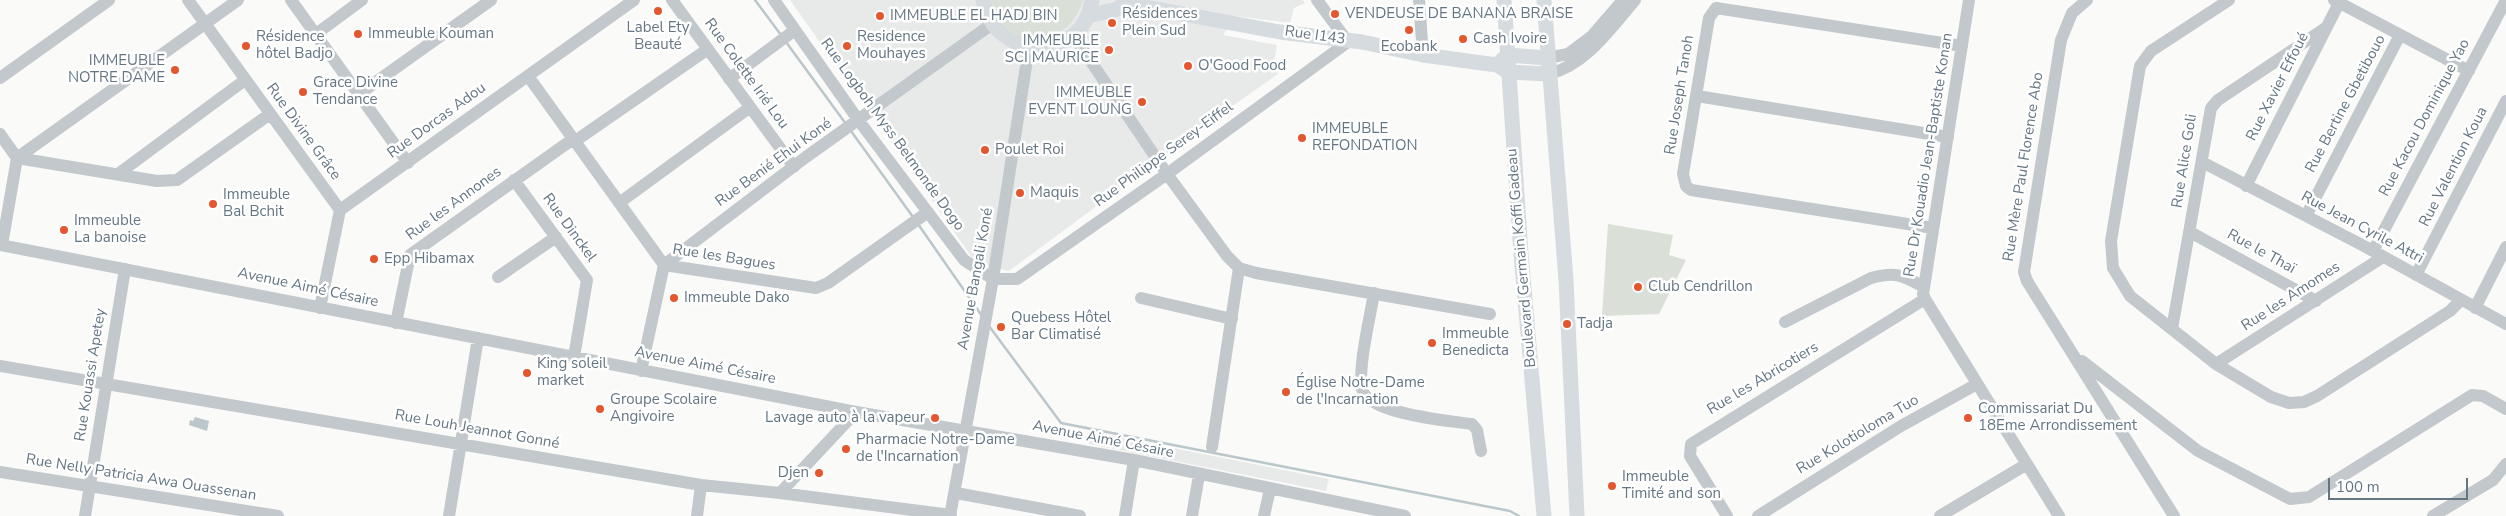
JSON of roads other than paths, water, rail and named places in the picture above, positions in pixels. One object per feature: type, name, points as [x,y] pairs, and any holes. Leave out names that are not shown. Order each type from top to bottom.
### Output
[{"type":"main road","points":[[983,0],[992,24],[1005,37],[1028,47],[1053,46],[1073,35],[1088,16],[1092,0]]},
{"type":"main road","name":"Boulevard Germain Koffi Gadeau","points":[[1504,0],[1504,64],[1544,516]]},
{"type":"main road","points":[[1544,0],[1547,58],[1555,71],[1577,516]]},
{"type":"main road","name":"Rue I143","points":[[1088,16],[1129,2],[1171,6],[1348,42],[1367,49],[1504,64]]},
{"type":"main road","points":[[1504,64],[1547,58]]},
{"type":"main road","points":[[1504,64],[1555,71]]},
{"type":"street","points":[[0,78],[109,0]]},
{"type":"street","name":"Rue Divine Grâce","points":[[188,0],[340,210]]},
{"type":"street","points":[[1,245],[17,158],[238,0]]},
{"type":"street","points":[[291,0],[408,163]]},
{"type":"street","points":[[316,34],[362,0]]},
{"type":"street","points":[[360,94],[491,0]]},
{"type":"street","name":"Rue Dorcas Adou","points":[[340,210],[634,0]]},
{"type":"street","name":"Rue Colette Irié Lou","points":[[672,0],[749,108],[794,167]]},
{"type":"street","name":"Rue Logboh Myss Belmonde Dogo","points":[[774,0],[859,121],[964,260],[993,279]]},
{"type":"street","points":[[1316,0],[1348,42]]},
{"type":"street","points":[[1419,0],[1423,55]]},
{"type":"street","points":[[1547,58],[1568,54],[1592,36],[1623,0]]},
{"type":"street","points":[[1555,71],[1578,61],[1600,41],[1635,0]]},
{"type":"street","name":"Rue Dr Kouadio Jean-Baptiste Konan","points":[[1969,0],[1924,293],[1977,384],[2059,516]]},
{"type":"street","name":"Rue Mère Paul Florence Abo","points":[[2087,0],[2072,13],[2061,40],[2024,272],[2027,281],[2174,516]]},
{"type":"street","points":[[2229,0],[2146,56],[2138,75],[2110,256],[2113,268],[2130,296],[2216,364],[2271,397],[2289,403],[2304,402],[2450,311],[2462,300]]},
{"type":"street","name":"Rue Kacou Dominique Yao","points":[[2378,254],[2506,0]]},
{"type":"street","points":[[2337,1],[2469,71]]},
{"type":"street","name":"Rue Xavier Effoué","points":[[2246,186],[2327,27],[2337,1]]},
{"type":"street","name":"Rue Joseph Tanoh","points":[[1933,228],[1691,190],[1686,186],[1683,174],[1709,18],[1716,8],[1962,46]]},
{"type":"street","name":"Rue Benié Ehui Koné","points":[[664,265],[794,167],[992,24]]},
{"type":"street","name":"Rue Alice Goli","points":[[2172,329],[2202,162],[2208,116],[2213,104],[2327,27]]},
{"type":"street","points":[[729,79],[795,30]]},
{"type":"street","points":[[1073,35],[1167,174],[1227,256],[1239,268],[1256,273],[1490,314]]},
{"type":"street","name":"Rue Bertine Gbetibouo","points":[[2306,216],[2400,35]]},
{"type":"street","name":"Rue Philippe Serey-Eiffel","points":[[993,279],[1017,279],[1167,174],[1348,42]]},
{"type":"street","name":"Avenue Bangali Koné","points":[[951,516],[993,279],[1028,47]]},
{"type":"street","name":"Rue les Annones","points":[[396,323],[410,256],[514,180],[708,49]]},
{"type":"street","name":"Rue les Bagues","points":[[528,76],[577,138],[619,204],[664,265],[816,288],[828,283],[928,212]]},
{"type":"street","points":[[118,174],[245,80]]},
{"type":"street","points":[[1697,96],[1948,136]]},
{"type":"street","name":"Rue Valention Koua","points":[[2416,275],[2506,102]]},
{"type":"street","points":[[619,204],[749,108]]},
{"type":"street","points":[[0,134],[17,158],[156,181],[177,180],[270,114]]},
{"type":"street","name":"Rue Jean Cyrile Attri","points":[[2202,162],[2378,254],[2506,324]]},
{"type":"street","name":"Rue Dinckel","points":[[514,180],[587,280],[574,357]]},
{"type":"street","points":[[320,308],[340,210]]},
{"type":"street","name":"Rue le Thaï","points":[[2190,232],[2316,301]]},
{"type":"street","points":[[498,278],[556,237]]},
{"type":"street","name":"Avenue Aimé Césaire","points":[[1,245],[856,412],[1134,460],[1376,513],[1405,516]]},
{"type":"street","points":[[2475,308],[2506,247]]},
{"type":"street","name":"Rue les Amomes","points":[[2216,364],[2316,301],[2378,254]]},
{"type":"street","points":[[641,371],[664,265]]},
{"type":"street","points":[[1212,447],[1239,268]]},
{"type":"street","name":"Rue Kouassi Apetey","points":[[85,516],[125,269]]},
{"type":"street","points":[[1785,322],[1870,278],[1884,274],[1902,275],[1924,293]]},
{"type":"street","points":[[1374,293],[1363,370],[1362,389],[1365,395],[1379,406],[1394,411],[1472,424],[1477,430],[1481,451]]},
{"type":"street","name":"Rue les Abricotiers","points":[[1727,516],[1690,456],[1691,444],[1924,293]]},
{"type":"street","points":[[1141,298],[1232,319]]},
{"type":"street","points":[[449,516],[478,338]]},
{"type":"street","points":[[2076,357],[2198,451],[2290,499],[2309,497],[2472,395],[2483,396],[2506,409]]},
{"type":"street","name":"Rue Louh Jeannot Gonné","points":[[0,366],[701,485],[780,492],[951,516]]},
{"type":"street","name":"Rue Kolotioloma Tuo","points":[[1758,516],[1901,426],[1977,384]]},
{"type":"street","points":[[780,492],[856,412]]},
{"type":"street","points":[[1124,516],[1134,460]]},
{"type":"street","points":[[1940,516],[2027,464]]},
{"type":"street","points":[[2433,516],[2493,480],[2506,464]]},
{"type":"street","name":"Rue Nelly Patricia Awa Ouassenan","points":[[0,472],[278,516]]},
{"type":"street","points":[[1192,516],[1199,474]]},
{"type":"street","points":[[697,516],[701,485]]},
{"type":"street","points":[[1264,516],[1270,490]]},
{"type":"street","points":[[956,493],[1080,516]]},
{"type":"waterway","points":[[755,0],[781,35]]},
{"type":"waterway","points":[[786,42],[846,124]]},
{"type":"waterway","points":[[851,131],[913,217]]},
{"type":"waterway","points":[[918,224],[982,316]]},
{"type":"waterway","points":[[989,326],[1061,423],[1510,511],[1519,516]]},
{"type":"place","name":"Label Ety Beauté","points":[[658,11]]},
{"type":"place","name":"VENDEUSE DE BANANA BRAISE","points":[[1335,14]]},
{"type":"place","name":"IMMEUBLE EL HADJ BIN","points":[[880,16]]},
{"type":"place","name":"Résidences Plein Sud","points":[[1112,23]]},
{"type":"place","name":"Ecobank","points":[[1409,30]]},
{"type":"place","name":"Immeuble Kouman","points":[[358,34]]},
{"type":"place","name":"Cash Ivoire","points":[[1463,39]]},
{"type":"place","name":"Résidence hôtel Badjo","points":[[246,46]]},
{"type":"place","name":"Residence Mouhayes","points":[[847,46]]},
{"type":"place","name":"IMMEUBLE SCI MAURICE","points":[[1109,50]]},
{"type":"place","name":"O'Good Food","points":[[1188,66]]},
{"type":"place","name":"IMMEUBLE NOTRE DAME","points":[[175,70]]},
{"type":"place","name":"Grace Divine Tendance","points":[[303,92]]},
{"type":"place","name":"IMMEUBLE EVENT LOUNG","points":[[1142,102]]},
{"type":"place","name":"IMMEUBLE REFONDATION","points":[[1302,138]]},
{"type":"place","name":"Poulet Roi","points":[[985,150]]},
{"type":"place","name":"Maquis","points":[[1020,193]]},
{"type":"place","name":"Immeuble Bal Bchit","points":[[213,204]]},
{"type":"place","name":"Immeuble La banoise","points":[[64,230]]},
{"type":"place","name":"Epp Hibamax","points":[[374,259]]},
{"type":"place","name":"Club Cendrillon","points":[[1638,287]]},
{"type":"place","name":"Immeuble Dako","points":[[674,298]]},
{"type":"place","name":"Tadja","points":[[1567,324]]},
{"type":"place","name":"Quebess Hôtel Bar Climatisé","points":[[1001,327]]},
{"type":"place","name":"Immeuble Benedicta","points":[[1432,343]]},
{"type":"place","name":"King soleil market","points":[[527,373]]},
{"type":"place","name":"Église Notre-Dame de l'Incarnation","points":[[1286,392]]},
{"type":"place","name":"Groupe Scolaire Angivoire","points":[[600,409]]},
{"type":"place","name":"Lavage auto à la vapeur","points":[[935,418]]},
{"type":"place","name":"Commissariat Du 18Eme Arrondissement","points":[[1968,418]]},
{"type":"place","name":"Pharmacie Notre-Dame de l'Incarnation","points":[[846,449]]},
{"type":"place","name":"Djen","points":[[819,473]]},
{"type":"place","name":"Immeuble Timité and son","points":[[1612,486]]}]
